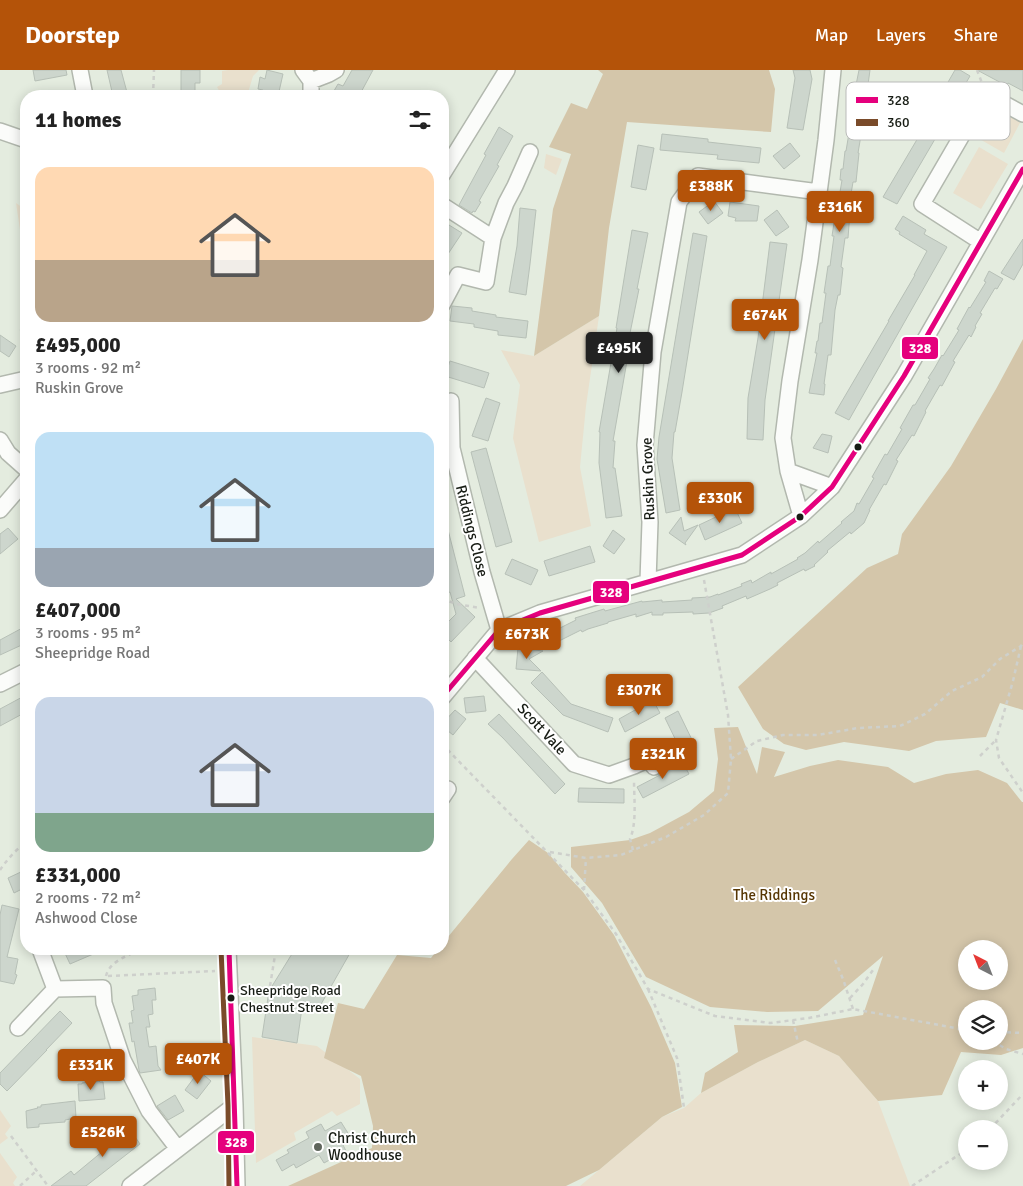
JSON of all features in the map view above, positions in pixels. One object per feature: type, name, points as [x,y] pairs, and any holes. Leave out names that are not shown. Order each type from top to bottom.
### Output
[{"type":"street","points":[[80,70],[84,90]]},
{"type":"street","points":[[310,90],[307,75],[329,74],[336,70]]},
{"type":"street","points":[[449,164],[507,70]]},
{"type":"street","points":[[801,516],[788,471],[783,438],[790,381],[810,260],[833,70]]},
{"type":"street","points":[[1010,107],[1023,114]]},
{"type":"street","points":[[0,131],[20,138]]},
{"type":"street","points":[[959,140],[922,204],[981,242]]},
{"type":"street","points":[[449,293],[458,275],[485,288],[493,238],[530,152]]},
{"type":"street","points":[[449,690],[499,630],[540,613],[742,555],[801,516],[832,487],[904,376],[1023,169]]},
{"type":"street","name":"Ruskin Grove","points":[[648,581],[650,522],[645,436],[653,352],[679,202],[698,176],[819,192]]},
{"type":"street","points":[[449,210],[493,238]]},
{"type":"street","points":[[0,385],[20,380]]},
{"type":"street","name":"Riddings Close","points":[[451,401],[452,448],[482,572],[499,630]]},
{"type":"street","points":[[0,440],[8,453],[20,464]]},
{"type":"street","points":[[788,471],[832,487]]},
{"type":"street","points":[[0,510],[20,487]]},
{"type":"street","name":"Scott Vale","points":[[476,658],[574,764],[609,775],[649,758]]},
{"type":"street","points":[[0,684],[20,674]]},
{"type":"street","points":[[42,955],[56,990]]},
{"type":"street","points":[[228,955],[237,1186]]},
{"type":"street","points":[[18,1028],[56,990],[104,982],[104,1003],[123,1060],[149,1111],[178,1149]]},
{"type":"street","points":[[130,1186],[235,1105]]},
{"type":"path","points":[[153,90],[154,70]]},
{"type":"path","points":[[548,852],[586,858],[621,855],[666,837],[704,814],[728,793],[731,759],[728,715],[702,566]]},
{"type":"path","points":[[449,601],[494,610]]},
{"type":"path","points":[[731,759],[757,741],[783,735],[818,735],[858,728],[900,726],[925,714],[952,691],[982,677],[1000,659],[1023,643]]},
{"type":"path","points":[[1020,646],[1013,681],[996,740],[999,758],[1023,793]]},
{"type":"path","points":[[980,756],[996,740]]},
{"type":"path","points":[[449,751],[584,890],[616,934],[648,989],[677,1058],[684,1108]]},
{"type":"path","points":[[633,850],[630,839],[634,824],[634,766]]},
{"type":"path","points":[[0,870],[8,858],[20,847]]},
{"type":"path","points":[[584,890],[586,858]]},
{"type":"path","points":[[128,955],[118,959],[107,972],[104,982],[229,970]]},
{"type":"path","points":[[270,986],[275,955]]},
{"type":"path","points":[[835,960],[854,1009]]},
{"type":"path","points":[[850,998],[873,970]]},
{"type":"path","points":[[648,989],[715,1016],[770,1023],[854,1009],[958,1028]]},
{"type":"path","points":[[793,1020],[798,1043]]},
{"type":"path","points":[[1008,1032],[1023,1033]]},
{"type":"path","points":[[1008,1050],[1023,1054]]},
{"type":"path","points":[[998,1120],[1023,1094]]},
{"type":"path","points":[[11,1136],[48,1186]]},
{"type":"path","points":[[912,1186],[958,1155]]},
{"type":"path","points":[[20,1186],[36,1171]]},
{"type":"shaded area","points":[[259,70],[253,76],[249,90],[219,90],[217,87],[222,84],[222,71]]},
{"type":"shaded area","points":[[1010,115],[1021,121],[1004,153],[981,140],[1010,140]]},
{"type":"shaded area","points":[[979,147],[1008,164],[981,209],[953,193]]},
{"type":"shaded area","points":[[546,154],[562,159],[556,175],[544,168]]},
{"type":"shaded area","points":[[16,203],[20,206],[20,229]]},
{"type":"shaded area","points":[[599,316],[586,406],[580,467],[591,526],[539,542],[513,438],[520,385],[501,350],[534,356]]},
{"type":"shaded area","points":[[252,1037],[317,1046],[360,1079],[360,1104],[337,1116],[332,1111],[294,1133],[296,1140],[256,1163]]},
{"type":"shaded area","points":[[805,1040],[839,1056],[878,1101],[910,1186],[580,1186],[662,1117],[684,1108],[701,1093],[758,1062]]},
{"type":"shaded area","points":[[0,1110],[11,1126],[5,1134],[8,1138],[0,1144]]},
{"type":"shaded area","points":[[0,1153],[17,1177],[13,1183],[15,1186],[0,1186]]},
{"type":"green space","points":[[598,70],[769,70],[775,89],[771,132],[627,122],[609,228],[599,316],[534,356],[553,209],[571,154],[549,147],[571,103],[587,109],[603,74]]},
{"type":"green space","points":[[1023,339],[1023,710],[1000,703],[986,737],[936,741],[909,751],[844,742],[806,750],[784,744],[763,729],[738,687],[867,568],[898,554],[902,534],[951,466]]},
{"type":"green space","name":"The Riddings","points":[[738,727],[757,774],[762,747],[785,752],[774,777],[838,760],[888,767],[914,783],[946,774],[978,770],[1007,783],[1023,802],[1023,1048],[1001,1055],[961,1052],[942,1095],[878,1101],[839,1056],[805,1040],[758,1062],[701,1093],[705,1073],[738,1052],[734,1025],[795,1026],[863,1015],[883,956],[818,1011],[767,1012],[710,1007],[646,977],[602,903],[571,867],[571,847],[630,840],[650,833],[689,812],[714,791],[718,759],[714,728]]},
{"type":"green space","points":[[529,840],[548,853],[583,892],[614,935],[651,1007],[675,1063],[682,1107],[662,1117],[599,1170],[566,1186],[288,1186],[372,1148],[373,1126],[361,1076],[324,1058],[338,1003],[364,1009],[397,955],[431,958],[433,955],[449,955],[449,936]]},
{"type":"building","points":[[33,70],[66,70],[67,75],[35,81]]},
{"type":"building","points":[[107,70],[121,70],[126,90],[112,90]]},
{"type":"building","points":[[181,70],[200,70],[200,83],[195,83],[195,90],[181,90]]},
{"type":"building","points":[[267,70],[283,74],[279,90],[258,89],[260,77],[265,79]]},
{"type":"building","points":[[352,70],[373,70],[362,90],[334,90],[338,84],[343,86]]},
{"type":"building","points":[[793,70],[810,70],[812,79],[803,130],[787,128],[795,78]]},
{"type":"building","points":[[859,70],[870,70],[868,82],[857,82]]},
{"type":"building","points":[[955,70],[960,70],[970,76],[967,82],[948,82]]},
{"type":"building","points":[[977,70],[1023,70],[1023,91],[1010,84],[1010,82],[1000,82]]},
{"type":"building","points":[[499,127],[513,136],[479,201],[481,202],[475,212],[473,211],[472,213],[459,205]]},
{"type":"building","points":[[662,134],[761,148],[759,163],[717,159],[718,155],[660,150]]},
{"type":"building","points":[[848,140],[860,140],[856,182],[853,182],[848,212],[850,212],[848,238],[845,238],[840,295],[838,295],[835,310],[831,355],[828,355],[824,395],[809,393],[817,353],[815,353],[820,323],[822,323],[826,293],[824,293],[828,266],[830,266],[834,236],[832,236],[842,180],[840,180],[841,169],[843,169]]},
{"type":"building","points":[[917,140],[934,140],[897,204],[883,197]]},
{"type":"building","points":[[790,143],[800,156],[784,169],[773,156]]},
{"type":"building","points":[[638,145],[654,148],[646,190],[631,187]]},
{"type":"building","points":[[714,201],[723,213],[708,224],[699,212]]},
{"type":"building","points":[[730,202],[759,206],[757,221],[735,221],[736,218],[728,216]]},
{"type":"building","points":[[520,208],[536,210],[526,295],[509,292],[517,246]]},
{"type":"building","points":[[777,210],[789,227],[776,236],[764,220]]},
{"type":"building","points":[[903,216],[926,230],[924,234],[947,247],[849,420],[835,413],[889,321],[927,251],[899,234],[900,232],[895,229]]},
{"type":"building","points":[[449,225],[462,233],[449,252]]},
{"type":"building","points":[[632,230],[648,233],[637,289],[639,289],[629,338],[631,338],[613,441],[615,441],[613,468],[615,468],[622,516],[606,518],[599,463],[599,432]]},
{"type":"building","points":[[693,233],[707,236],[674,432],[672,458],[680,510],[666,513],[657,459],[659,437]]},
{"type":"building","points":[[1023,239],[1023,264],[1014,280],[1001,273]]},
{"type":"building","points":[[770,242],[787,244],[765,400],[763,440],[747,439],[748,398],[758,338]]},
{"type":"building","points":[[989,271],[1003,279],[997,289],[995,288],[980,313],[982,314],[971,337],[969,335],[953,361],[955,362],[925,411],[914,436],[912,435],[896,460],[898,461],[886,485],[884,484],[864,523],[827,551],[815,566],[805,571],[804,569],[777,583],[778,585],[770,589],[747,599],[746,596],[709,613],[663,613],[663,615],[652,615],[652,612],[636,617],[636,614],[582,632],[581,630],[546,649],[540,637],[549,631],[550,633],[576,620],[575,618],[604,609],[605,611],[642,601],[692,600],[692,598],[718,595],[742,586],[741,584],[751,580],[752,583],[771,572],[771,574],[798,559],[818,541],[819,543],[854,511],[857,503],[859,504],[885,454],[887,455],[913,405],[915,405],[930,379],[928,378],[959,330],[957,329],[969,307],[986,282],[984,281]]},
{"type":"building","points":[[452,306],[472,308],[472,311],[496,315],[496,317],[528,321],[526,338],[498,335],[498,331],[474,327],[474,324],[450,321]]},
{"type":"building","points":[[0,335],[16,346],[9,357],[0,351]]},
{"type":"building","points":[[450,361],[489,373],[484,388],[449,377]]},
{"type":"building","points":[[486,398],[500,403],[488,441],[472,436]]},
{"type":"building","points":[[822,434],[832,436],[828,453],[813,448]]},
{"type":"building","points":[[486,448],[512,542],[496,547],[471,452]]},
{"type":"building","points":[[735,508],[742,523],[705,540],[699,525]]},
{"type":"building","points":[[681,517],[684,531],[698,525],[685,543],[686,545],[669,533]]},
{"type":"building","points":[[8,528],[18,539],[0,554],[0,534]]},
{"type":"building","points":[[613,530],[625,539],[614,554],[603,546]]},
{"type":"building","points":[[449,534],[465,596],[456,599],[475,617],[451,642],[449,640],[449,621],[456,614],[450,592]]},
{"type":"building","points":[[590,546],[595,562],[549,576],[544,561]]},
{"type":"building","points":[[512,559],[538,570],[531,585],[505,574]]},
{"type":"building","points":[[20,629],[20,646],[0,655],[0,640]]},
{"type":"building","points":[[518,648],[543,651],[529,659],[541,671],[516,669]]},
{"type":"building","points":[[542,672],[571,704],[613,718],[608,732],[563,715],[531,683]]},
{"type":"building","points":[[484,696],[486,711],[466,713],[464,698]]},
{"type":"building","points":[[20,698],[20,715],[0,726],[0,709]]},
{"type":"building","points":[[653,700],[660,713],[625,732],[619,719]]},
{"type":"building","points":[[455,710],[466,719],[453,735],[449,732],[449,716]]},
{"type":"building","points":[[678,711],[696,748],[683,755],[665,718]]},
{"type":"building","points":[[499,714],[565,784],[555,794],[488,724]]},
{"type":"building","points":[[683,763],[689,774],[643,798],[637,787]]},
{"type":"building","points":[[579,788],[624,789],[624,803],[578,802]]},
{"type":"building","points":[[20,872],[20,890],[14,893],[8,878]]},
{"type":"building","points":[[2,905],[19,909],[7,957],[18,959],[15,974],[17,975],[14,984],[0,981],[0,915]]},
{"type":"building","points":[[66,955],[91,955],[70,964]]},
{"type":"building","points":[[291,955],[349,955],[320,1006],[303,1001],[297,1043],[262,1037],[269,991]]},
{"type":"building","points":[[155,988],[156,1000],[152,1000],[153,1014],[148,1015],[150,1027],[146,1027],[149,1047],[156,1046],[158,1066],[161,1070],[140,1073],[129,1023],[133,1023],[131,1011],[134,1010],[132,996],[138,995],[138,990]]},
{"type":"building","points":[[60,1011],[72,1023],[7,1091],[0,1084],[0,1073]]},
{"type":"building","points":[[199,1071],[211,1081],[197,1099],[185,1090]]},
{"type":"building","points":[[103,1082],[105,1099],[79,1101],[78,1084]]},
{"type":"building","points":[[175,1095],[184,1111],[168,1120],[157,1106]]},
{"type":"building","points":[[75,1101],[76,1118],[65,1120],[65,1122],[39,1124],[39,1127],[27,1128],[26,1111],[41,1107],[41,1105]]},
{"type":"building","points":[[122,1118],[140,1144],[86,1186],[51,1186],[71,1171],[74,1175],[120,1137],[112,1125]]},
{"type":"building","name":"Christ Church Woodhouse","points":[[341,1122],[351,1138],[342,1143],[346,1151],[324,1163],[319,1155],[296,1168],[294,1164],[282,1171],[276,1160],[289,1153],[287,1150],[309,1138],[306,1132],[321,1124],[325,1131]]},
{"type":"transit line","name":"328","points":[[449,689],[499,630],[540,613],[742,555],[801,516],[832,487],[904,376],[1023,169]]},
{"type":"transit line","name":"360","points":[[221,955],[228,1105],[229,1186]]},
{"type":"transit line","name":"328","points":[[229,955],[237,1186]]},
{"type":"place","name":"Sheepridge Road Chestnut Street","points":[[231,998]]},
{"type":"place","name":"Christ Church Woodhouse","points":[[318,1147]]}]
